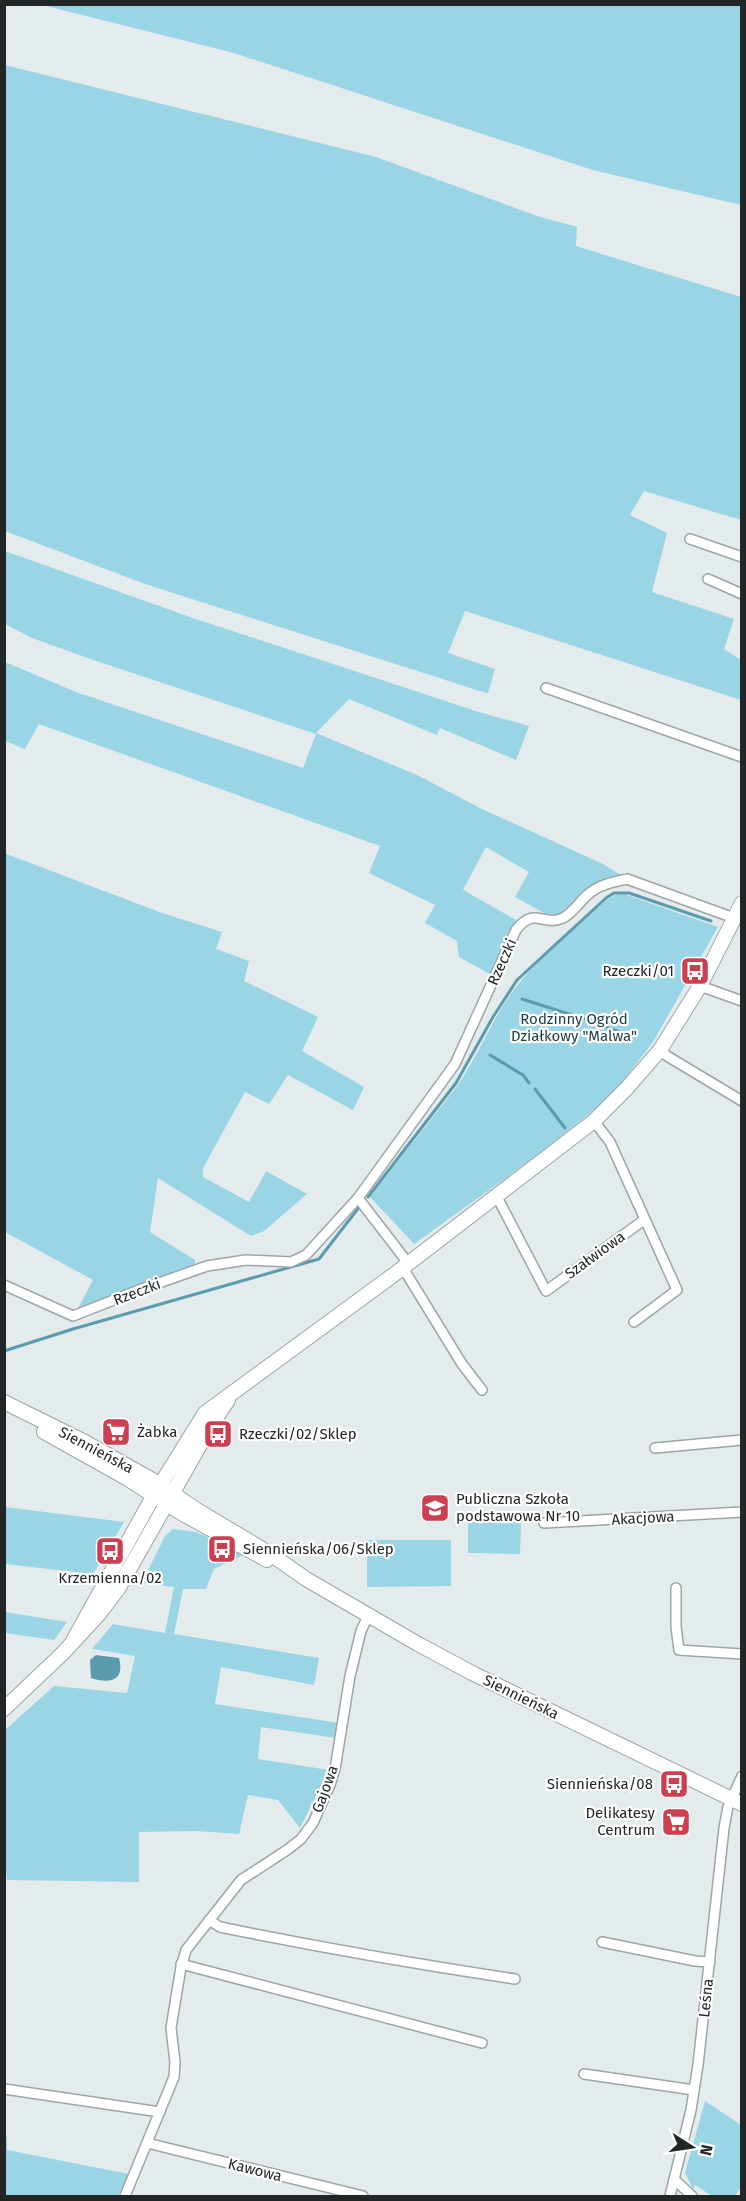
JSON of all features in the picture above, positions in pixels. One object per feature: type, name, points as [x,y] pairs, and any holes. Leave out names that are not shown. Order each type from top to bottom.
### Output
[{"type":"main road","name":"Rzeczki","points":[[74,1639],[157,1490],[205,1413],[554,1154],[594,1121],[660,1050],[700,986],[739,910]]},
{"type":"main road","name":"Rzeczki","points":[[74,1639],[99,1614],[118,1588],[208,1429],[235,1392]]},
{"type":"main road","name":"Siennieńska","points":[[4,1402],[85,1442],[170,1499],[269,1553],[306,1579],[368,1616],[472,1673],[737,1801]]},
{"type":"main road","name":"Siennieńska","points":[[4,1410],[157,1490]]},
{"type":"main road","points":[[4,1709],[63,1653],[74,1639]]},
{"type":"street","points":[[690,539],[741,557]]},
{"type":"street","points":[[708,579],[741,594]]},
{"type":"street","points":[[546,688],[741,758]]},
{"type":"street","name":"Rzeczki","points":[[4,1284],[68,1314],[78,1316],[139,1290],[207,1266],[232,1261],[282,1263],[298,1259],[316,1245],[358,1198],[455,1064],[516,930],[522,922],[533,917],[549,920],[561,919],[591,892],[608,883],[627,879],[739,910]]},
{"type":"street","points":[[700,986],[741,1001]]},
{"type":"street","points":[[660,1050],[741,1101]]},
{"type":"street","points":[[594,1121],[610,1142],[677,1290],[634,1323]]},
{"type":"street","name":"Szałwiowa","points":[[496,1195],[546,1291],[644,1220]]},
{"type":"street","points":[[358,1198],[406,1265],[462,1364],[482,1390]]},
{"type":"street","points":[[655,1448],[741,1440]]},
{"type":"street","name":"Akacjowa","points":[[544,1523],[741,1512]]},
{"type":"street","points":[[676,1588],[676,1627],[679,1650],[741,1654]]},
{"type":"street","name":"Gajowa","points":[[125,2196],[174,2077],[175,2062],[171,2028],[181,1964],[186,1950],[241,1880],[287,1850],[308,1832],[313,1823],[333,1777],[350,1676],[361,1630],[368,1616]]},
{"type":"street","points":[[737,1801],[741,1776]]},
{"type":"street","name":"Leśna","points":[[670,2196],[694,2090],[724,1827],[728,1807],[737,1801]]},
{"type":"street","points":[[209,1920],[220,1927],[297,1943],[515,1979]]},
{"type":"street","points":[[602,1942],[694,1961],[710,1962]]},
{"type":"street","points":[[181,1964],[482,2043]]},
{"type":"street","points":[[584,2074],[694,2090]]},
{"type":"street","points":[[4,2089],[160,2112]]},
{"type":"street","name":"Kawowa","points":[[147,2143],[363,2196]]},
{"type":"street","points":[[674,2179],[692,2196]]},
{"type":"green space","points":[[42,5],[741,5],[741,205],[593,170],[234,53]]},
{"type":"green space","points":[[5,65],[376,157],[537,216],[577,227],[576,246],[741,297],[741,520],[644,491],[630,515],[667,533],[652,592],[734,619],[724,649],[741,660],[741,700],[465,611],[448,653],[495,669],[488,693],[483,692],[145,584],[5,531]]},
{"type":"green space","points":[[5,551],[190,617],[479,712],[529,726],[516,760],[440,728],[437,735],[349,699],[316,733],[417,775],[482,809],[603,864],[627,879],[558,914],[546,914],[515,897],[529,872],[486,847],[463,890],[516,920],[490,974],[459,957],[457,941],[425,923],[435,905],[369,873],[380,846],[39,724],[25,749],[5,741],[5,662],[76,692],[303,768],[316,734],[99,662],[32,638],[5,624]]},
{"type":"green space","points":[[4,853],[162,913],[222,932],[216,949],[249,961],[244,981],[318,1017],[302,1051],[364,1087],[353,1110],[288,1075],[269,1104],[245,1092],[203,1168],[203,1177],[249,1202],[266,1171],[307,1194],[264,1231],[251,1236],[158,1178],[150,1232],[195,1260],[195,1265],[76,1312],[93,1280],[5,1232]]},
{"type":"green space","name":"Rodzinny Ogród Działkowy \"Malwa\"","points":[[624,894],[718,927],[653,1042],[622,1082],[600,1105],[539,1154],[414,1244],[370,1197],[457,1086],[505,1002],[523,979],[545,955],[605,901],[615,895]]},
{"type":"green space","points":[[5,1507],[124,1522],[93,1574],[5,1564]]},
{"type":"green space","points":[[468,1518],[521,1519],[520,1554],[468,1553]]},
{"type":"green space","points":[[173,1529],[196,1532],[245,1554],[214,1569],[206,1589],[183,1589],[174,1634],[319,1658],[314,1685],[221,1667],[215,1704],[339,1723],[336,1738],[261,1727],[258,1759],[329,1770],[300,1828],[278,1800],[248,1795],[239,1834],[196,1831],[139,1832],[139,1882],[7,1880],[4,1857],[4,1731],[54,1686],[127,1693],[135,1656],[92,1649],[113,1624],[165,1633],[174,1587],[142,1583],[165,1536]]},
{"type":"green space","points":[[367,1540],[451,1540],[451,1586],[367,1587]]},
{"type":"green space","points":[[4,1612],[67,1622],[54,1640],[5,1633]]},
{"type":"green space","points":[[705,2101],[741,2125],[741,2187],[735,2196],[712,2196],[695,2185],[693,2189],[685,2173]]},
{"type":"green space","points":[[5,2136],[7,2137],[7,2150],[129,2174],[118,2196],[5,2196]]},
{"type":"shaded area","points":[[96,1655],[119,1658],[118,1676],[104,1681],[91,1678],[90,1660]]},
{"type":"waterway","points":[[368,1197],[456,1083],[517,980],[606,898],[614,893],[629,893],[711,921]]},
{"type":"waterway","points":[[522,999],[591,1021]]},
{"type":"waterway","points":[[598,1024],[622,1033]]},
{"type":"waterway","points":[[490,1055],[523,1075],[529,1083]]},
{"type":"waterway","points":[[535,1089],[565,1128]]},
{"type":"waterway","points":[[4,1351],[319,1259],[360,1206]]},
{"type":"place","name":"Rzeczki/01","points":[[695,971]]},
{"type":"place","name":"Żabka","points":[[116,1432]]},
{"type":"place","name":"Rzeczki/02/Sklep","points":[[218,1434]]},
{"type":"place","name":"Publiczna Szkoła podstawowa Nr 10","points":[[435,1508]]},
{"type":"place","name":"Siennieńska/06/Sklep","points":[[222,1549]]},
{"type":"place","name":"Krzemienna/02","points":[[110,1551]]},
{"type":"place","name":"Siennieńska/08","points":[[674,1784]]},
{"type":"place","name":"Delikatesy Centrum","points":[[676,1822]]}]
